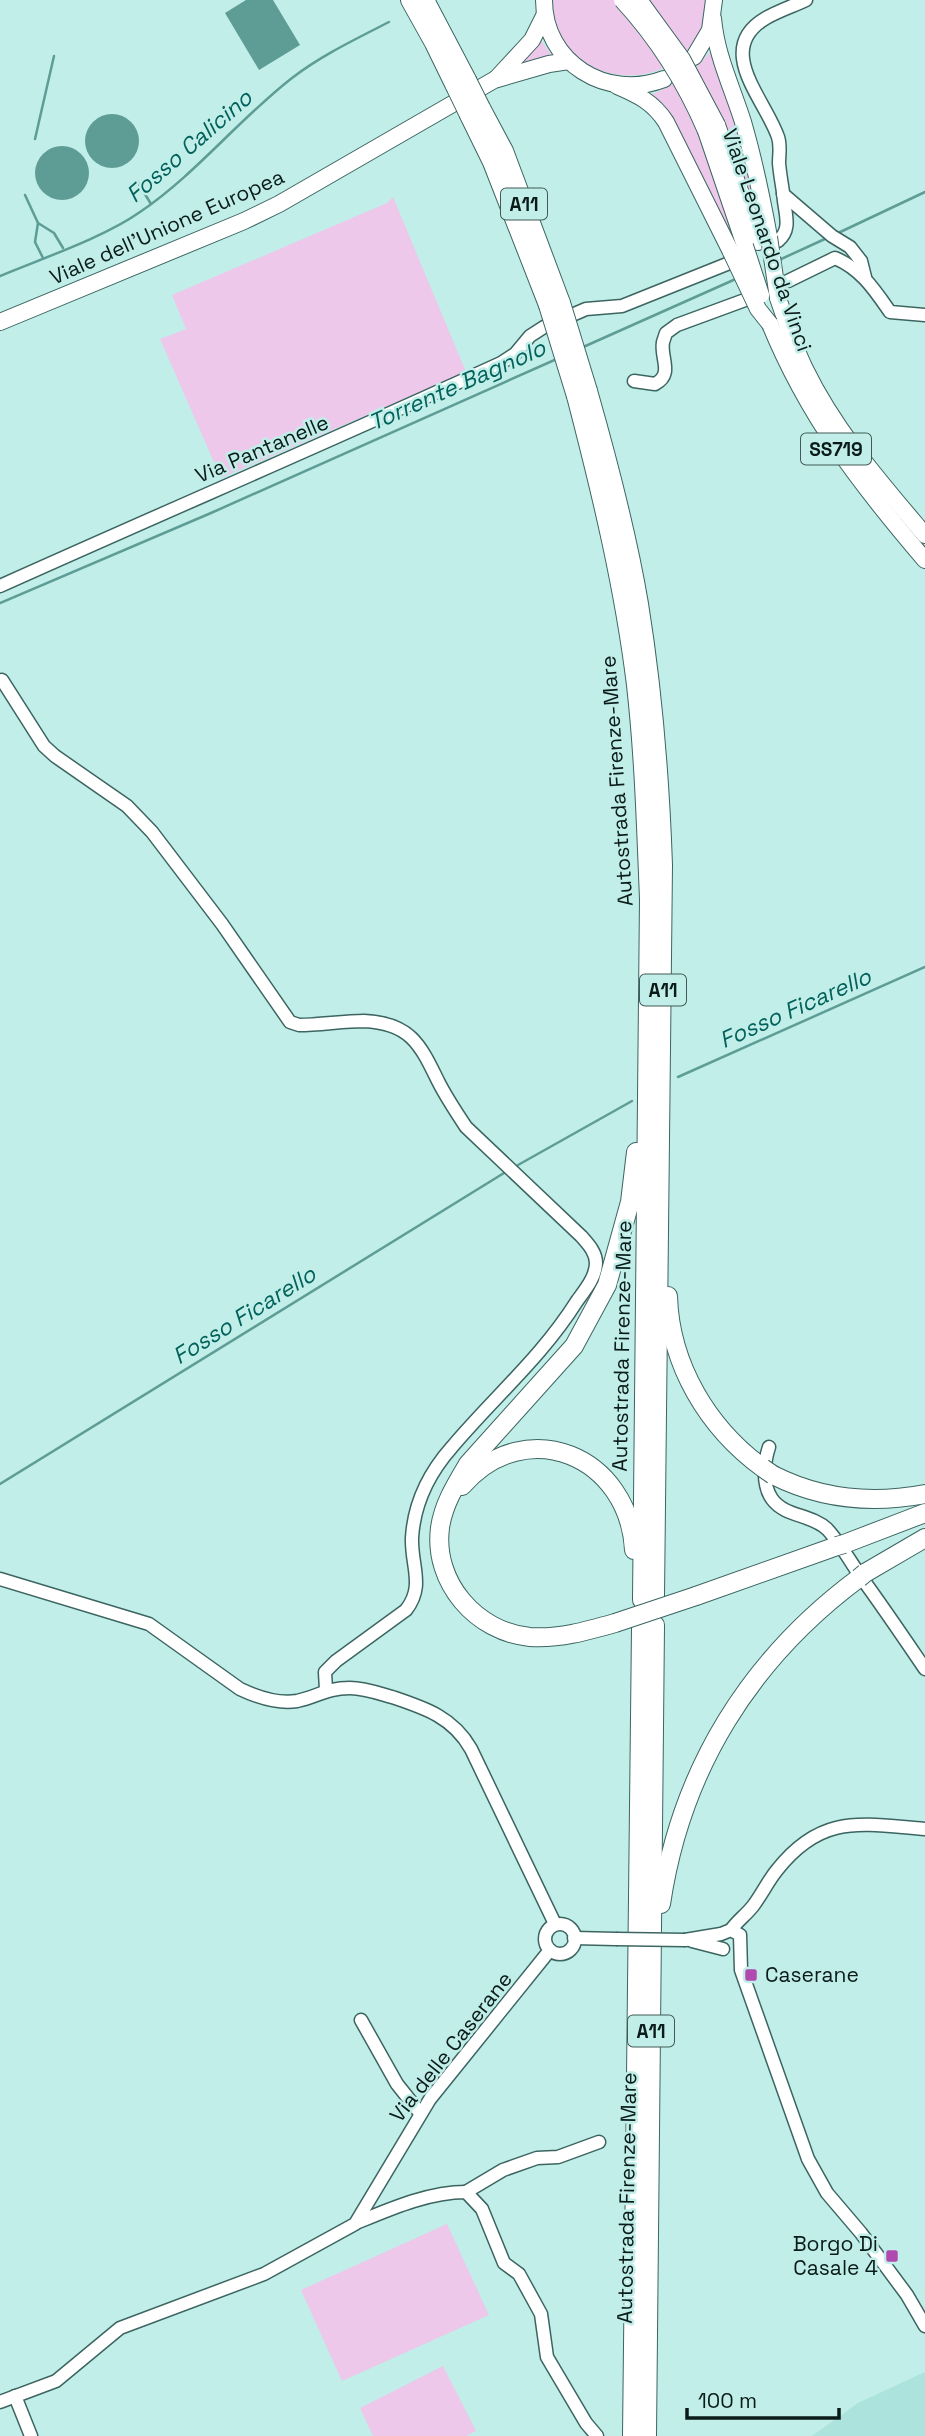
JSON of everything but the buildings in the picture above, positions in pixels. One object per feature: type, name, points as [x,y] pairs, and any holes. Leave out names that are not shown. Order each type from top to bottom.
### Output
[{"type":"highway","name":"Autostrada Firenze-Mare","points":[[410,0],[461,83]]},
{"type":"highway","name":"Autostrada Firenze-Mare","points":[[425,0],[475,111],[504,152],[613,481],[638,601],[652,698],[663,865],[662,1179],[644,1600]]},
{"type":"highway","name":"Autostrada Firenze-Mare","points":[[582,394],[636,684],[643,772],[649,899],[644,1600]]},
{"type":"highway","points":[[647,1058],[639,1080],[631,1202],[607,1285],[574,1346],[468,1464],[454,1486],[439,1530],[444,1570],[451,1586],[461,1601],[491,1625],[528,1637],[570,1635],[696,1596],[925,1514]]},
{"type":"highway","points":[[662,1179],[668,1207],[669,1306],[685,1369],[699,1399],[717,1426],[741,1451],[768,1471],[812,1491],[855,1500],[897,1499],[925,1494]]},
{"type":"highway","points":[[443,1514],[467,1480],[508,1454],[538,1448],[569,1453],[594,1468],[615,1489],[634,1546],[644,1600]]},
{"type":"highway","points":[[652,1977],[670,1854],[687,1801],[708,1752],[746,1691],[772,1656],[813,1615],[862,1575],[925,1538]]},
{"type":"highway","name":"Autostrada Firenze-Mare","points":[[632,2436],[640,1691],[644,1628],[652,1977],[647,2436]]},
{"type":"main road","name":"Viale Leonardo da Vinci","points":[[622,0],[646,28],[712,128]]},
{"type":"main road","name":"Viale Leonardo da Vinci","points":[[639,0],[682,59],[712,128],[751,247],[778,298],[805,369],[834,420],[925,535]]},
{"type":"main road","points":[[715,0],[715,43],[754,160],[751,247]]},
{"type":"main road","name":"Viale dell'Unione Europea","points":[[545,7],[553,40],[569,61],[591,78],[617,86],[641,86],[664,79]]},
{"type":"main road","name":"Viale dell'Unione Europea","points":[[494,80],[532,40],[545,7]]},
{"type":"main road","points":[[694,57],[705,41],[713,18]]},
{"type":"main road","name":"Viale dell'Unione Europea","points":[[0,322],[279,204],[494,80],[569,61]]},
{"type":"main road","points":[[617,86],[640,96],[658,110],[751,247]]},
{"type":"main road","name":"Viale Leonardo da Vinci","points":[[751,247],[758,309],[770,324],[784,358],[836,449],[925,560]]},
{"type":"street","points":[[751,247],[787,229],[778,136],[746,73],[742,61],[745,41],[765,18],[806,0]]},
{"type":"street","points":[[783,194],[832,236],[850,247],[861,261],[865,277]]},
{"type":"street","name":"Via Pantanelle","points":[[0,586],[352,432],[501,363],[544,327],[586,309],[622,306],[751,247]]},
{"type":"street","points":[[788,281],[835,258],[851,265],[865,277],[890,312],[925,315]]},
{"type":"street","points":[[634,380],[650,385],[664,378],[666,369],[663,342],[672,328],[745,300]]},
{"type":"street","points":[[2,680],[44,746],[127,806],[152,832],[222,924],[250,969],[290,1022],[299,1025],[362,1021],[383,1023],[408,1035],[425,1052],[453,1108],[466,1127],[581,1236],[595,1255],[593,1276],[559,1330],[537,1357],[453,1445],[428,1480],[415,1516],[412,1539],[417,1584],[413,1601],[406,1610],[325,1672],[326,1690]]},
{"type":"street","points":[[769,1447],[766,1458],[766,1486],[773,1501],[785,1510],[814,1520],[827,1530],[875,1594],[925,1669]]},
{"type":"street","points":[[0,1579],[149,1624],[240,1689],[251,1694],[284,1702],[300,1700],[326,1690],[365,1689],[429,1709],[462,1733],[555,1924],[568,1927],[574,1938],[685,1940],[733,1937]]},
{"type":"street","points":[[741,1970],[719,1943],[733,1937],[778,1868],[796,1849],[818,1834],[850,1824],[925,1829]]},
{"type":"street","name":"Via delle Caserane","points":[[555,1924],[548,1930],[545,1938],[550,1950],[566,1952],[572,1946],[574,1938]]},
{"type":"street","points":[[733,1937],[741,1970],[808,2159],[827,2193],[869,2243],[907,2295],[925,2326]]},
{"type":"street","points":[[685,1940],[724,1950]]},
{"type":"street","name":"Via delle Caserane","points":[[355,2224],[420,2113],[550,1950]]},
{"type":"street","points":[[361,2020],[397,2084],[420,2113]]},
{"type":"street","points":[[0,2402],[56,2381],[120,2328],[264,2274],[355,2224],[392,2208],[449,2192],[466,2192],[503,2170],[537,2158],[558,2157],[599,2142]]},
{"type":"street","points":[[466,2192],[482,2209],[504,2263],[519,2274],[541,2314],[547,2357],[586,2423],[597,2436]]},
{"type":"street","points":[[15,2396],[31,2436]]},
{"type":"shaded area","points":[[246,0],[273,0],[300,45],[259,70],[225,13]]},
{"type":"shaded area","points":[[553,0],[706,0],[699,33],[682,56],[657,71],[630,75],[602,71],[577,57],[560,33]]},
{"type":"shaded area","points":[[541,40],[552,56],[522,64],[523,61]]},
{"type":"shaded area","points":[[710,52],[735,116],[761,224],[723,122],[698,135],[732,238],[651,95],[683,77]]},
{"type":"shaded area","points":[[112,114],[131,122],[139,141],[131,160],[112,168],[93,160],[85,141],[93,122]]},
{"type":"shaded area","points":[[62,146],[81,154],[89,173],[81,192],[62,200],[43,192],[35,173],[43,154]]},
{"type":"shaded area","points":[[393,197],[466,372],[221,478],[160,339],[186,329],[172,295],[387,203]]},
{"type":"shaded area","points":[[447,2224],[489,2315],[342,2381],[301,2290]]},
{"type":"shaded area","points":[[443,2366],[476,2431],[466,2436],[373,2436],[360,2408]]},
{"type":"shaded area","points":[[925,2372],[925,2436],[812,2436],[858,2403]]},
{"type":"waterway","name":"Fosso Calicino","points":[[0,276],[91,239],[140,212],[180,181],[292,78],[327,55],[389,22]]},
{"type":"waterway","points":[[35,139],[54,56]]},
{"type":"waterway","points":[[137,181],[151,204]]},
{"type":"waterway","name":"Torrente Bagnolo","points":[[836,234],[925,192]]},
{"type":"waterway","points":[[25,195],[38,223],[54,233],[63,248]]},
{"type":"waterway","points":[[38,223],[35,242],[43,258]]},
{"type":"waterway","name":"Torrente Bagnolo","points":[[779,260],[827,238]]},
{"type":"waterway","name":"Torrente Bagnolo","points":[[581,348],[738,278]]},
{"type":"waterway","name":"Torrente Bagnolo","points":[[0,603],[211,513],[559,358]]},
{"type":"waterway","name":"Fosso Ficarello","points":[[678,1077],[925,967]]},
{"type":"waterway","name":"Fosso Ficarello","points":[[518,1165],[632,1101]]},
{"type":"waterway","name":"Fosso Ficarello","points":[[0,1484],[504,1173]]},
{"type":"place","name":"Caserane","points":[[751,1975]]},
{"type":"place","name":"Borgo Di Casale 4","points":[[892,2256]]}]
